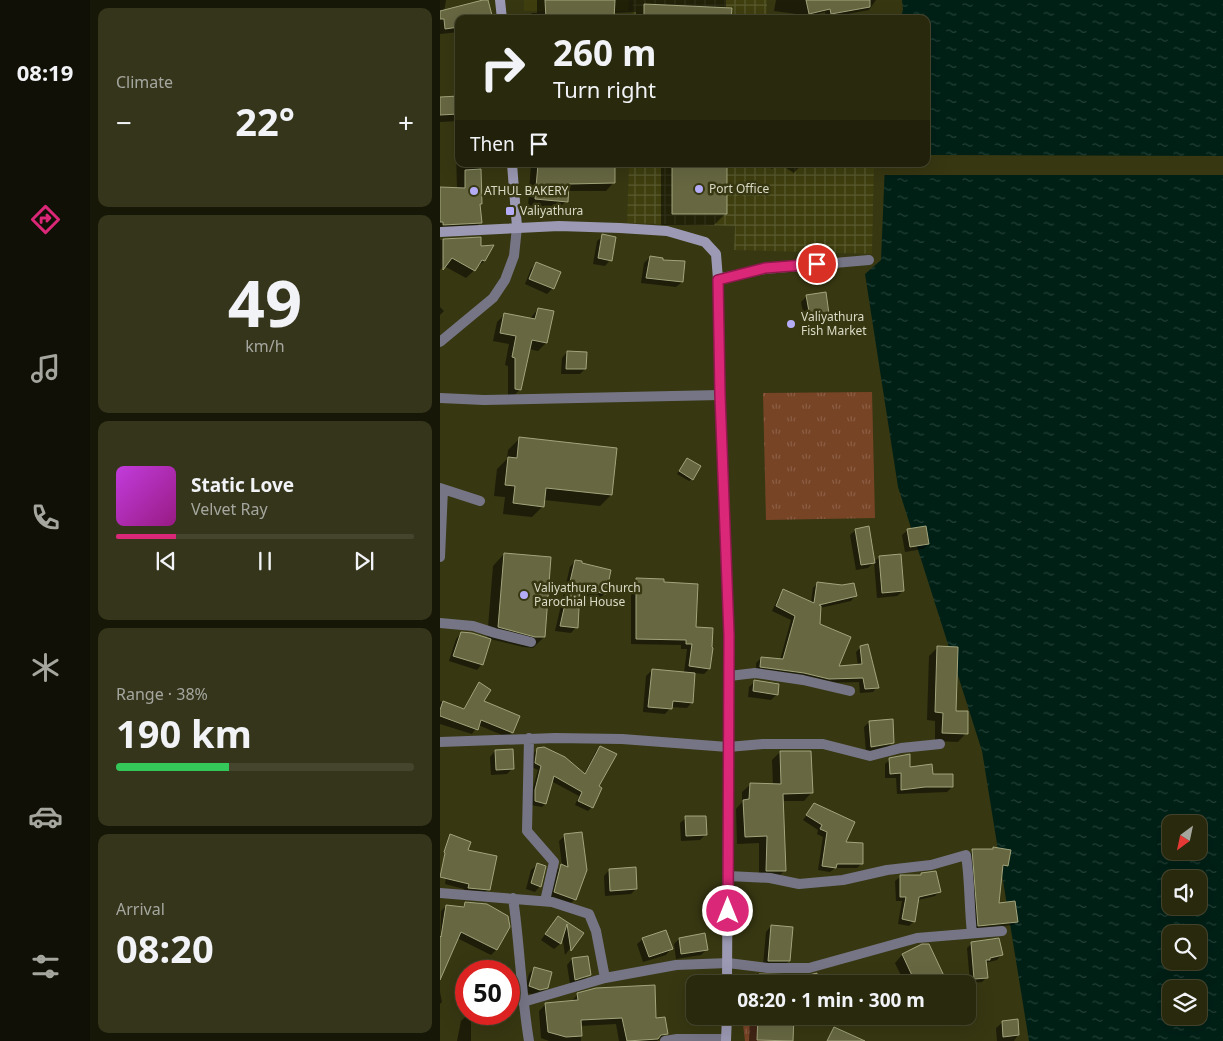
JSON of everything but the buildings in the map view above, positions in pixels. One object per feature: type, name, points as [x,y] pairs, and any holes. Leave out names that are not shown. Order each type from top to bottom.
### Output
[{"type":"main road","points":[[500,0],[502,15]]},
{"type":"main road","points":[[512,167],[517,227]]},
{"type":"main road","points":[[440,232],[517,227],[620,228],[667,231],[705,242],[716,254],[729,635],[727,975]]},
{"type":"main road","points":[[726,1040],[727,1025]]},
{"type":"street","points":[[440,342],[493,298],[505,280],[514,256],[517,227]]},
{"type":"street","points":[[718,280],[765,268],[869,260]]},
{"type":"street","points":[[440,398],[484,400],[720,395]]},
{"type":"street","points":[[440,558],[441,489],[480,500]]},
{"type":"street","points":[[440,623],[473,626],[494,634],[532,642]]},
{"type":"street","points":[[729,676],[755,673],[803,680],[850,691]]},
{"type":"street","points":[[529,738],[527,832],[554,862],[545,901]]},
{"type":"street","points":[[440,742],[529,738],[622,739],[728,747],[763,744],[823,744],[870,756],[901,748],[940,744]]},
{"type":"street","points":[[728,876],[770,878],[799,884],[834,881],[887,870],[931,865],[966,855],[970,881],[972,933]]},
{"type":"street","points":[[440,893],[545,901],[589,914],[596,931],[605,978]]},
{"type":"street","points":[[513,898],[519,938],[523,1002],[529,1041]]},
{"type":"street","points":[[523,1002],[605,978],[676,965],[728,963],[768,968],[809,968],[917,938],[1002,931]]},
{"type":"street","points":[[665,1041],[676,1039],[726,1040]]},
{"type":"shaded area","points":[[524,0],[629,0],[628,11],[524,11]]},
{"type":"shaded area","points":[[633,0],[767,0],[767,15],[632,15]]},
{"type":"shaded area","points":[[629,167],[874,167],[872,254],[734,250],[735,226],[627,223]]},
{"type":"green space","points":[[872,392],[875,518],[766,520],[763,393]]},
{"type":"green space","points":[[743,1025],[775,1025],[774,1041],[745,1041]]},
{"type":"water","points":[[902,0],[1223,0],[1223,1041],[1029,1041],[982,751],[898,487],[865,274],[881,260],[885,167],[930,167],[930,15],[902,15]]},
{"type":"pier","points":[[930,155],[1223,156],[1223,175],[882,175],[883,167],[930,167]]},
{"type":"place","name":"Port Office","points":[[699,189]]},
{"type":"place","name":"ATHUL BAKERY","points":[[474,191]]},
{"type":"place","name":"Valiyathura","points":[[510,211]]},
{"type":"place","name":"Valiyathura Fish Market","points":[[791,324]]},
{"type":"place","name":"Valiyathura Church Parochial House","points":[[524,595]]},
{"type":"route","points":[[728,911],[729,635],[720,395],[718,280],[765,268],[817,264]]}]
